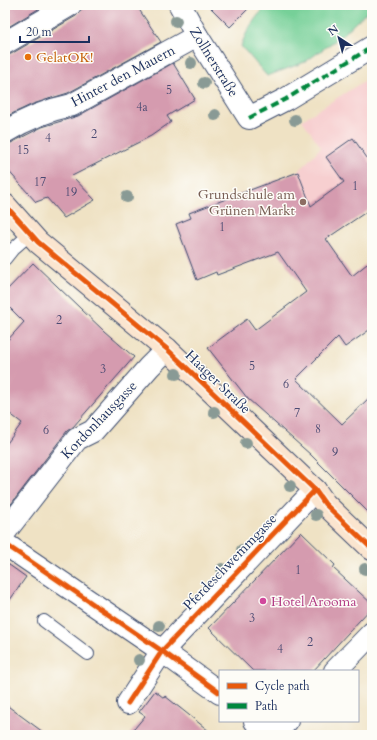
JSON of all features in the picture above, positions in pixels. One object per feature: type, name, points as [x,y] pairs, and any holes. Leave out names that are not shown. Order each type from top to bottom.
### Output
[{"type":"street","points":[[5,43],[70,5]]},
{"type":"street","name":"Zollnerstraße","points":[[180,5],[197,36],[249,118],[286,99],[372,47]]},
{"type":"street","name":"Hinter den Mauern","points":[[5,132],[23,120],[54,108],[72,105],[197,36]]},
{"type":"street","name":"Haager Straße","points":[[8,214],[34,238],[167,349],[315,490],[325,504],[371,545]]},
{"type":"street","name":"Kordonhausgasse","points":[[5,532],[77,439],[93,431],[148,367],[167,349]]},
{"type":"street","name":"Pferdeschwemmgasse","points":[[128,703],[162,650],[315,490]]},
{"type":"street","points":[[5,544],[162,650],[219,692]]},
{"type":"street","points":[[336,670],[372,633]]},
{"type":"street","points":[[256,722],[273,735],[286,722]]},
{"type":"lane","points":[[5,258],[13,249],[34,238]]},
{"type":"lane","points":[[44,621],[88,654]]},
{"type":"shaded area","name":"Grundschule am Grünen Markt","points":[[372,76],[372,208],[326,239],[370,303],[332,329],[262,229],[256,260],[217,275],[216,273],[197,280],[176,224],[191,218],[189,213],[225,199],[227,205],[258,193],[256,188],[298,172],[321,147],[302,120]]},
{"type":"green space","points":[[268,5],[372,5],[372,7],[340,37],[305,62],[267,76],[241,46],[252,24]]},
{"type":"building","points":[[5,5],[45,5],[5,29]]},
{"type":"building","points":[[82,5],[136,5],[161,42],[68,93],[33,104],[5,117],[5,55],[11,54],[76,16],[81,11]]},
{"type":"building","points":[[208,5],[252,5],[230,27]]},
{"type":"building","points":[[173,63],[195,99],[167,116],[171,122],[151,136],[72,176],[95,200],[64,218],[47,198],[36,202],[5,167],[5,144],[11,143],[42,127],[78,116]]},
{"type":"building","points":[[353,138],[372,165],[372,208],[326,239],[352,276],[372,260],[372,328],[345,347],[338,337],[296,379],[342,424],[372,395],[372,516],[311,455],[248,399],[208,348],[247,319],[255,330],[306,292],[278,252],[217,275],[216,272],[197,280],[176,224],[191,218],[189,213],[298,172],[311,206],[344,182],[326,157]]},
{"type":"building","points":[[33,263],[104,331],[134,357],[73,427],[67,431],[5,512],[5,446],[22,423],[5,410],[5,343],[24,322],[5,303],[5,292]]},
{"type":"building","points":[[301,532],[335,565],[333,568],[372,604],[372,607],[314,670],[252,670],[209,628]]},
{"type":"building","points":[[5,562],[26,577],[5,607]]},
{"type":"building","points":[[155,691],[164,698],[165,696],[214,735],[129,735],[145,716],[139,712]]},
{"type":"building","points":[[5,704],[47,735],[5,735]]},
{"type":"marked path","points":[[249,118],[286,99],[372,47]]},
{"type":"cycle path","points":[[5,205],[38,242],[167,349],[315,490],[325,504],[372,549]]},
{"type":"cycle path","points":[[128,703],[162,651],[315,490]]},
{"type":"cycle path","points":[[5,544],[162,651],[219,692]]},
{"type":"place","name":"GelatOK!","points":[[28,57]]},
{"type":"place","name":"Grundschule am Grünen Markt","points":[[303,202]]},
{"type":"place","name":"Hotel Arooma","points":[[263,601]]}]
